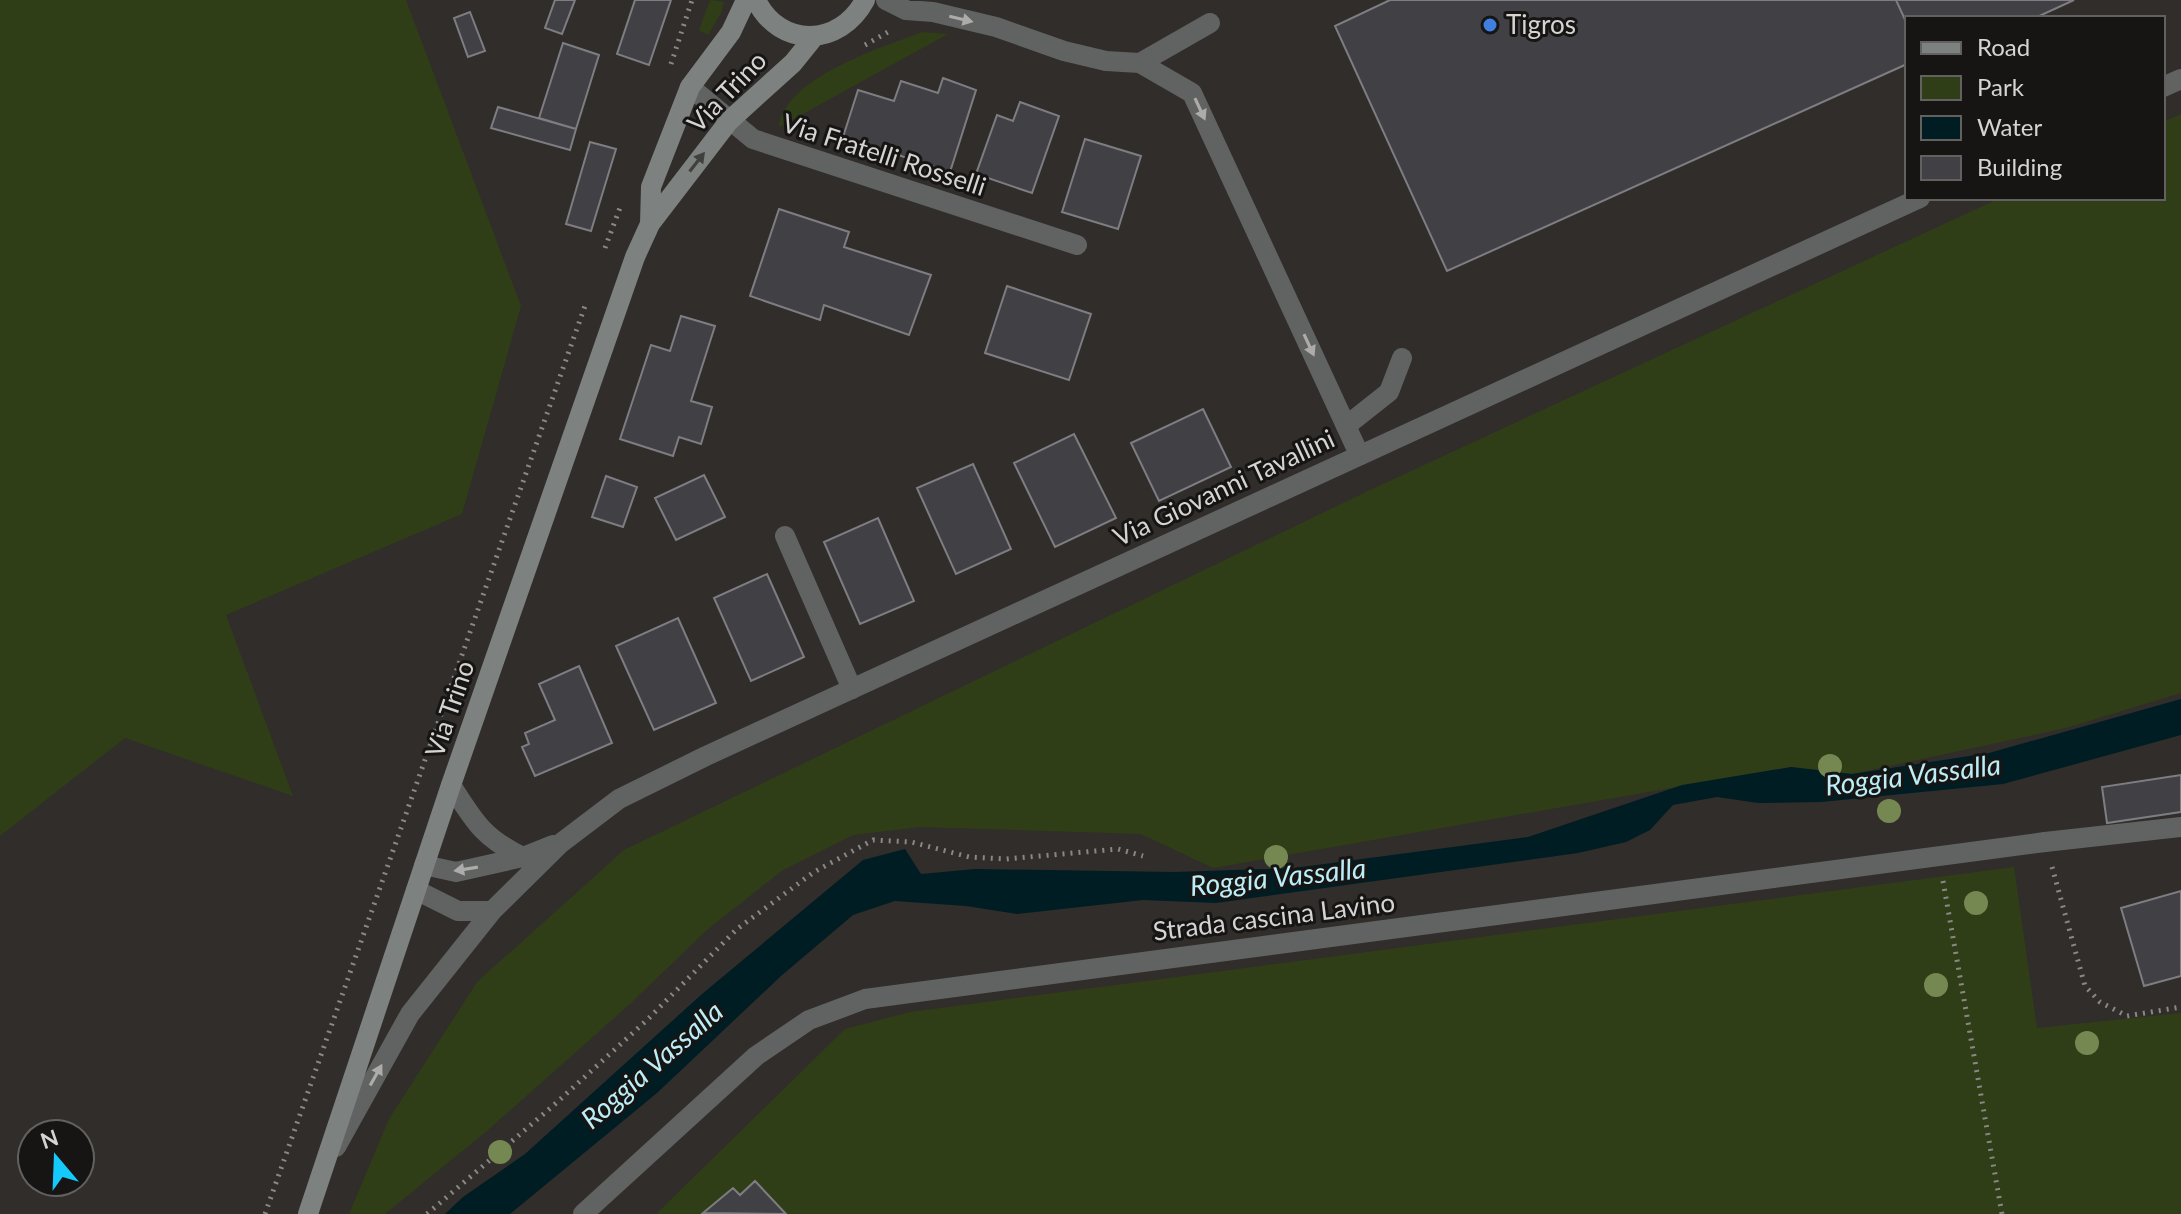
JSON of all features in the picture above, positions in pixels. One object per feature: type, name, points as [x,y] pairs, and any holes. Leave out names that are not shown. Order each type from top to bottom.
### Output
[{"type":"main road","name":"Via Trino","points":[[650,224],[651,187],[690,87],[731,32],[746,0]]},
{"type":"main road","points":[[756,0],[764,15],[786,32],[814,37],[848,23],[865,0]]},
{"type":"main road","name":"Via Trino","points":[[308,1214],[451,785],[630,272],[650,224],[729,121],[793,63],[814,37]]},
{"type":"street","points":[[886,0],[906,10],[933,12],[996,27],[1064,51],[1106,61],[1140,63],[1192,93],[1359,454]]},
{"type":"street","points":[[1140,63],[1210,23]]},
{"type":"street","name":"Via Fratelli Rosselli","points":[[690,87],[753,139],[1077,245]]},
{"type":"street","name":"Via Giovanni Tavallini","points":[[324,1168],[410,1014],[492,911],[561,843],[619,799],[1359,454],[1916,200]]},
{"type":"street","points":[[1346,426],[1389,392],[1402,358]]},
{"type":"street","points":[[785,536],[852,689]]},
{"type":"street","points":[[451,785],[475,823],[497,845],[523,857]]},
{"type":"street","name":"Strada cascina Lavino","points":[[583,1214],[756,1056],[809,1020],[865,999],[2045,842],[2181,827]]},
{"type":"street","name":"Via Giovanni Tavallini","points":[[424,865],[456,872],[523,857],[561,843]]},
{"type":"street","points":[[416,890],[458,911],[492,911]]},
{"type":"path","points":[[666,76],[692,0]]},
{"type":"path","points":[[603,255],[624,195]]},
{"type":"path","points":[[265,1214],[587,300]]},
{"type":"path","points":[[427,1214],[624,1041],[737,929],[814,872],[873,840],[911,842],[969,857],[1006,859],[1118,849],[1143,856]]},
{"type":"path","points":[[2045,842],[2085,986],[2100,1002],[2127,1016],[2181,1007]]},
{"type":"path","points":[[1939,857],[2002,1214]]},
{"type":"green space","points":[[0,0],[406,0],[521,306],[462,514],[226,615],[293,796],[125,738],[0,836]]},
{"type":"green space","points":[[710,0],[724,2],[708,35],[699,30]]},
{"type":"green space","points":[[922,32],[948,34],[779,127],[785,109],[798,93],[816,79],[860,56]]},
{"type":"green space","points":[[2181,114],[2181,693],[2066,728],[1852,774],[1791,767],[1213,868],[1141,834],[920,827],[853,835],[783,870],[708,929],[631,1003],[488,1130],[385,1214],[349,1214],[389,1119],[477,982],[624,850],[1370,490],[1996,200],[2165,200],[2165,121]]},
{"type":"green space","points":[[2014,867],[2037,1028],[2181,1013],[2181,1214],[786,1214],[755,1182],[740,1195],[733,1188],[704,1214],[656,1214],[845,1029],[910,1012]]},
{"type":"water","name":"Roggia Vassalla","points":[[2181,699],[2181,735],[2003,784],[1821,802],[1758,803],[1717,797],[1673,805],[1650,830],[1626,842],[1578,853],[1216,903],[1143,900],[1017,914],[966,906],[895,901],[853,915],[781,976],[657,1093],[510,1214],[445,1214],[463,1197],[525,1154],[702,994],[863,860],[905,849],[921,874],[975,869],[1174,872],[1294,868],[1528,837],[1682,785],[1791,767],[1852,774],[1989,753]]},
{"type":"building","points":[[555,0],[575,0],[562,34],[545,28]]},
{"type":"building","points":[[635,0],[671,0],[649,65],[617,54]]},
{"type":"building","points":[[1390,0],[1896,0],[1905,20],[1905,65],[1447,271],[1335,26]]},
{"type":"building","points":[[1896,0],[2074,0],[2039,16],[1905,16],[1905,20]]},
{"type":"building","points":[[470,12],[485,51],[468,57],[454,18]]},
{"type":"building","points":[[563,43],[599,55],[576,129],[539,118]]},
{"type":"building","points":[[943,78],[976,90],[950,172],[843,137],[858,90],[894,101],[901,81],[938,93]]},
{"type":"building","points":[[1020,102],[1059,116],[1032,193],[976,174],[997,115],[1013,121]]},
{"type":"building","points":[[498,107],[576,129],[570,150],[491,128]]},
{"type":"building","points":[[1085,139],[1141,156],[1118,229],[1062,212]]},
{"type":"building","points":[[590,142],[616,149],[591,231],[566,224]]},
{"type":"building","points":[[779,209],[849,232],[844,247],[931,275],[909,335],[824,305],[820,320],[750,296]]},
{"type":"building","points":[[1007,286],[1091,314],[1069,380],[985,353]]},
{"type":"building","points":[[681,316],[715,326],[691,401],[712,407],[701,444],[679,437],[673,456],[620,439],[651,345],[670,351]]},
{"type":"building","points":[[1203,409],[1231,467],[1159,501],[1131,443]]},
{"type":"building","points":[[1074,434],[1116,518],[1055,547],[1014,463]]},
{"type":"building","points":[[973,464],[1011,549],[956,574],[917,488]]},
{"type":"building","points":[[704,475],[725,517],[676,540],[655,498]]},
{"type":"building","points":[[606,476],[637,487],[623,527],[592,517]]},
{"type":"building","points":[[878,518],[914,601],[860,624],[824,542]]},
{"type":"building","points":[[767,574],[804,657],[751,681],[714,598]]},
{"type":"building","points":[[678,618],[716,703],[654,730],[616,646]]},
{"type":"building","points":[[579,666],[612,743],[535,776],[522,747],[529,744],[525,733],[555,720],[539,684]]},
{"type":"building","points":[[2181,775],[2181,812],[2107,823],[2102,787]]},
{"type":"building","points":[[2181,891],[2181,976],[2144,986],[2121,908]]},
{"type":"building","points":[[755,1181],[786,1214],[703,1213],[733,1188],[740,1195]]},
{"type":"place","name":"Tigros","points":[[1490,25]]}]
